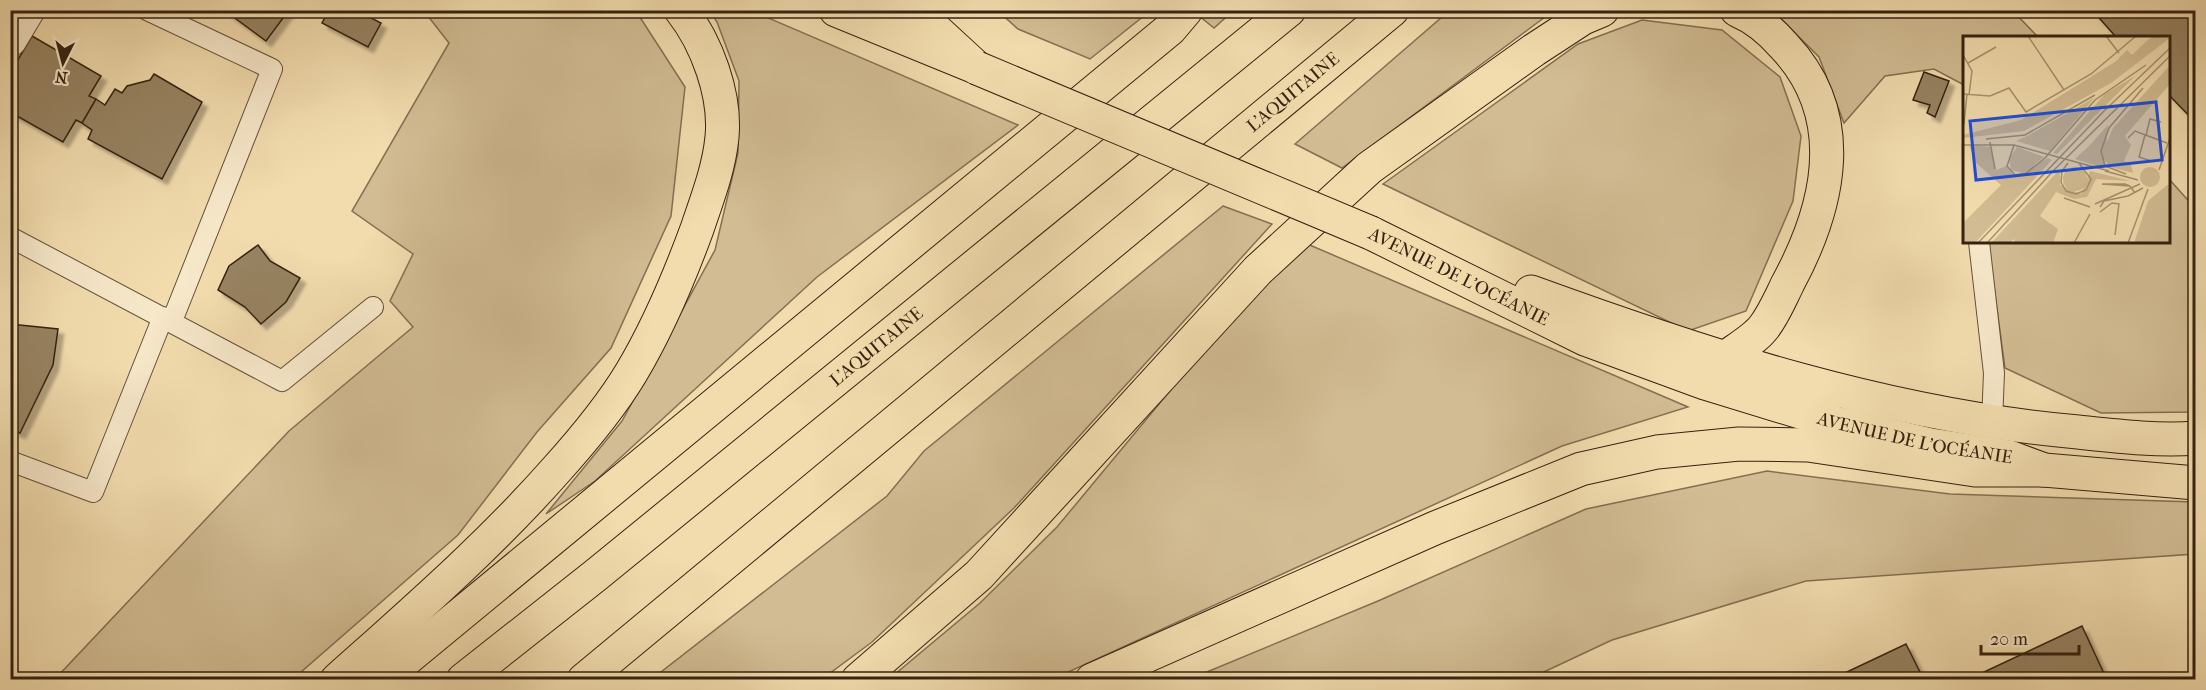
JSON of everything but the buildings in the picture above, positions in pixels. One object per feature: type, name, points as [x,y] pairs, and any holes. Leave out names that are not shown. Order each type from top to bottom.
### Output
[{"type":"main road","points":[[337,680],[514,517],[585,437],[631,374],[692,243],[713,183],[722,136],[712,66],[698,32],[681,10]]},
{"type":"main road","points":[[836,10],[1371,233]]},
{"type":"main road","points":[[914,10],[977,68]]},
{"type":"main road","points":[[381,680],[1050,128],[1170,28],[1186,10]]},
{"type":"main road","name":"L'AQUITAINE","points":[[463,680],[1289,10]]},
{"type":"main road","name":"L'AQUITAINE","points":[[584,680],[1392,10]]},
{"type":"main road","points":[[858,680],[979,575],[1258,270],[1369,168],[1534,50],[1584,18],[1602,10]]},
{"type":"main road","points":[[1725,358],[1764,328],[1785,290],[1821,205],[1828,164],[1825,121],[1813,85],[1796,58],[1770,31],[1737,10]]},
{"type":"main road","name":"AVENUE DE L'OCÉANIE","points":[[1371,233],[1638,331],[1725,358],[1941,415],[2098,434],[2196,438]]},
{"type":"main road","name":"AVENUE DE L'OCÉANIE","points":[[1371,233],[1585,339],[1705,383],[1836,423],[1930,445],[2009,457],[2044,470],[2196,483]]},
{"type":"main road","points":[[1092,680],[1435,528],[1581,469],[1657,452],[1728,445],[1808,445],[1975,470],[2044,470]]},
{"type":"street","points":[[10,40],[28,10]]},
{"type":"lane","points":[[10,461],[93,492],[272,69],[147,10]]},
{"type":"lane","points":[[10,237],[282,381],[373,307]]},
{"type":"lane","points":[[1979,243],[1994,373],[1992,422]]},
{"type":"shaded area","points":[[424,11],[636,11],[685,87],[671,216],[611,348],[537,432],[458,535],[293,679],[55,679],[289,431],[413,327],[390,301],[413,254],[352,211],[449,43]]},
{"type":"shaded area","points":[[710,11],[752,11],[1018,125],[817,277],[595,481],[546,514],[622,421],[715,250],[738,153],[739,81],[717,22]]},
{"type":"shaded area","points":[[998,11],[1150,11],[1090,59],[1018,29]]},
{"type":"shaded area","points":[[1200,11],[1233,11],[1214,28],[1198,15]]},
{"type":"shaded area","points":[[1449,11],[1553,11],[1342,168],[1295,144]]},
{"type":"shaded area","points":[[1773,11],[2013,11],[2037,36],[1963,36],[1963,84],[1934,69],[1885,76],[1844,123],[1819,57]]},
{"type":"shaded area","points":[[1642,20],[1722,30],[1780,77],[1801,136],[1793,201],[1746,311],[1688,331],[1383,184],[1578,44]]},
{"type":"shaded area","points":[[2170,180],[2195,208],[2195,412],[2101,413],[2005,368],[1988,243],[2170,243]]},
{"type":"shaded area","points":[[1223,206],[1272,224],[1014,508],[872,642],[822,679],[652,679],[887,496],[924,451]]},
{"type":"shaded area","points":[[1305,243],[1688,407],[1562,446],[1053,679],[888,680],[980,603],[1057,527],[1203,351]]},
{"type":"shaded area","points":[[1767,471],[1950,494],[2195,502],[2195,554],[1806,581],[1612,640],[1529,679],[1190,679],[1378,601],[1586,509]]}]
